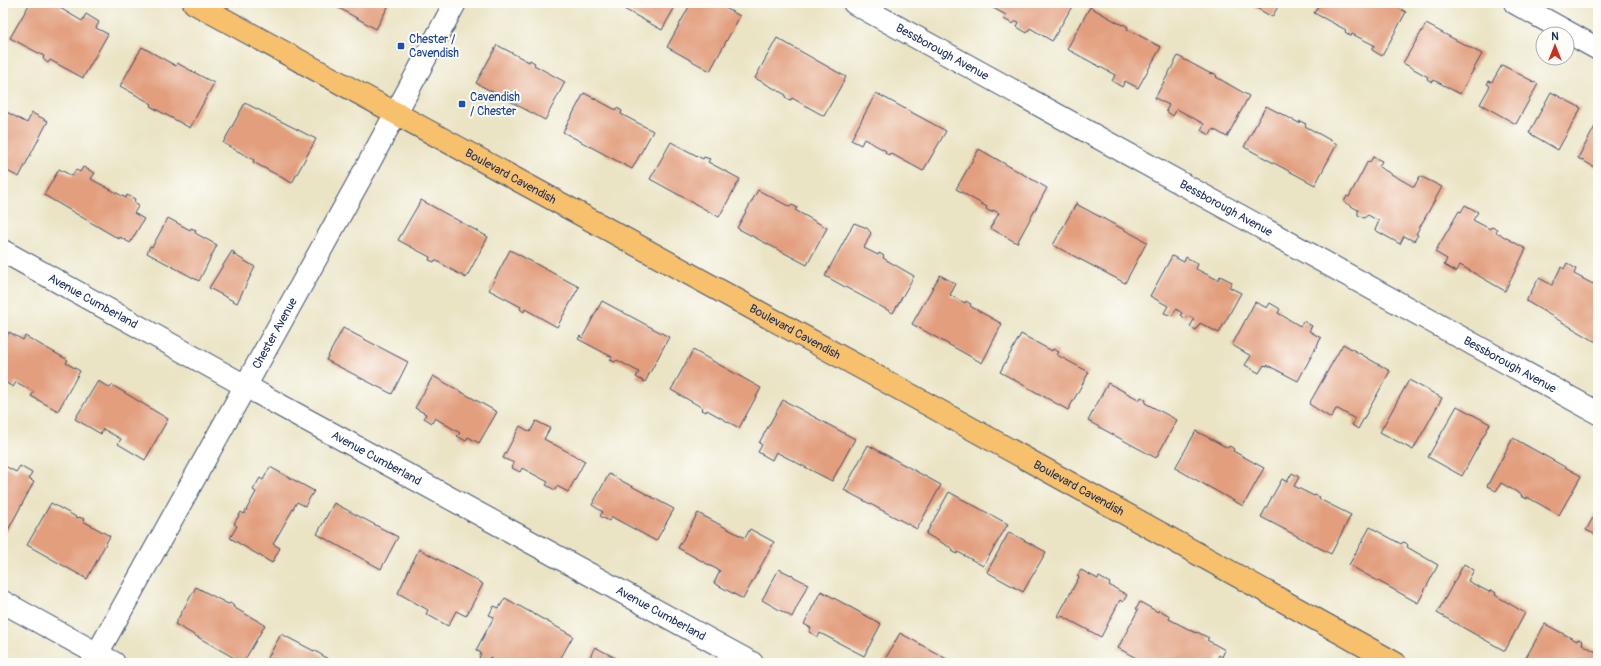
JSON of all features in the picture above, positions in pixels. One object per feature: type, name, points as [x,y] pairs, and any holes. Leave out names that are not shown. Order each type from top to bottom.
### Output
[{"type":"main road","name":"Boulevard Cavendish","points":[[194,3],[905,392],[1395,663]]},
{"type":"street","name":"Chester Avenue","points":[[101,660],[246,386],[456,3]]},
{"type":"street","name":"Bessborough Avenue","points":[[854,3],[1598,413]]},
{"type":"street","points":[[1515,3],[1598,49]]},
{"type":"street","name":"Avenue Cumberland","points":[[3,251],[752,663]]},
{"type":"street","points":[[3,602],[101,660]]},
{"type":"building","points":[[30,3],[63,3],[60,8],[82,21],[86,14],[99,22],[96,28],[108,34],[83,78],[50,60],[48,63],[43,59],[44,56],[10,38]]},
{"type":"building","points":[[330,3],[390,3],[376,29]]},
{"type":"building","points":[[627,3],[677,3],[662,30],[624,9]]},
{"type":"building","points":[[691,3],[716,3],[740,16],[710,71],[667,47]]},
{"type":"building","points":[[984,3],[1074,3],[1052,41],[1030,28],[1027,33],[1017,27],[1019,22],[1016,21],[1013,24],[1004,19],[1006,15]]},
{"type":"building","points":[[1255,3],[1280,3],[1272,17],[1253,6]]},
{"type":"building","points":[[1320,3],[1390,3],[1406,12],[1382,56],[1372,50],[1374,45],[1352,34],[1351,36],[1345,32],[1346,30],[1314,13]]},
{"type":"building","points":[[1090,7],[1122,25],[1123,24],[1128,27],[1127,29],[1161,47],[1138,88],[1125,81],[1122,87],[1112,81],[1115,75],[1067,49]]},
{"type":"building","points":[[1426,24],[1482,54],[1460,94],[1434,80],[1433,82],[1430,81],[1427,79],[1428,77],[1403,63]]},
{"type":"building","points":[[777,38],[846,77],[824,116],[792,98],[791,100],[788,99],[785,97],[786,95],[755,78]]},
{"type":"building","points":[[497,45],[529,62],[530,60],[535,63],[534,65],[565,82],[545,120],[476,83]]},
{"type":"building","points":[[142,47],[176,66],[177,63],[214,83],[190,128],[150,106],[152,104],[120,86]]},
{"type":"building","points":[[1178,56],[1211,74],[1215,74],[1217,76],[1216,77],[1249,96],[1227,137],[1213,129],[1210,135],[1201,130],[1204,124],[1177,109],[1173,116],[1166,111],[1169,105],[1155,98]]},
{"type":"building","points":[[1502,65],[1538,84],[1516,124],[1480,104],[1490,86],[1487,84],[1489,81],[1492,82]]},
{"type":"building","points":[[1551,92],[1581,108],[1558,150],[1529,133]]},
{"type":"building","points":[[584,93],[616,110],[617,108],[619,109],[622,111],[621,114],[653,131],[632,169],[563,132]]},
{"type":"building","points":[[876,93],[946,131],[923,171],[890,153],[889,155],[885,153],[886,151],[864,139],[861,145],[851,140]]},
{"type":"building","points":[[245,103],[316,139],[292,183],[253,162],[254,160],[223,143]]},
{"type":"building","points":[[1266,106],[1299,123],[1300,121],[1306,124],[1305,126],[1337,144],[1315,185],[1244,147]]},
{"type":"building","points":[[3,110],[27,123],[32,113],[48,121],[19,177],[3,169]]},
{"type":"building","points":[[1598,121],[1598,169],[1578,158]]},
{"type":"building","points":[[671,142],[703,159],[704,157],[710,159],[708,162],[740,179],[719,217],[650,179]]},
{"type":"building","points":[[979,149],[1047,188],[1017,243],[990,228],[999,213],[993,210],[992,212],[989,211],[986,209],[987,207],[956,189]]},
{"type":"building","points":[[1373,157],[1382,161],[1379,167],[1414,187],[1420,176],[1442,187],[1416,234],[1418,235],[1414,241],[1404,236],[1400,244],[1375,230],[1379,221],[1368,215],[1364,218],[1358,215],[1358,210],[1344,202],[1347,196],[1349,197],[1368,161],[1370,162]]},
{"type":"building","points":[[83,167],[95,173],[91,179],[126,198],[127,195],[135,199],[134,202],[139,205],[134,213],[144,219],[130,243],[120,237],[119,239],[44,195],[59,169],[72,176],[76,170],[80,172]]},
{"type":"building","points":[[758,190],[790,207],[792,205],[794,206],[797,208],[795,210],[827,228],[807,265],[737,228]]},
{"type":"building","points":[[421,200],[488,237],[466,278],[435,260],[434,262],[429,260],[430,257],[398,240]]},
{"type":"building","points":[[1077,202],[1078,205],[1147,242],[1125,283],[1053,245]]},
{"type":"building","points":[[1465,205],[1478,212],[1473,220],[1490,229],[1491,227],[1497,229],[1496,232],[1526,249],[1505,291],[1460,265],[1456,272],[1444,265],[1447,259],[1435,252],[1459,211],[1461,212]]},
{"type":"building","points":[[168,218],[190,230],[191,228],[196,230],[195,233],[217,245],[199,281],[147,253],[150,246],[152,247]]},
{"type":"building","points":[[854,223],[867,228],[871,233],[864,248],[878,255],[879,253],[881,254],[884,256],[883,258],[914,276],[893,313],[825,276]]},
{"type":"building","points":[[510,250],[579,287],[557,327],[525,309],[524,312],[520,309],[521,307],[489,290]]},
{"type":"building","points":[[232,251],[235,253],[233,254],[255,267],[237,303],[209,288]]},
{"type":"building","points":[[1172,256],[1184,262],[1186,257],[1198,264],[1196,269],[1218,280],[1220,276],[1232,282],[1229,287],[1241,293],[1219,333],[1200,323],[1196,330],[1190,327],[1194,319],[1188,316],[1186,318],[1183,317],[1181,315],[1182,313],[1176,309],[1172,316],[1164,313],[1168,306],[1150,296]]},
{"type":"building","points":[[1567,263],[1576,269],[1574,274],[1593,284],[1594,282],[1598,284],[1598,343],[1526,301],[1539,278],[1552,285],[1561,267],[1564,269]]},
{"type":"building","points":[[940,275],[956,284],[950,295],[965,303],[966,301],[971,304],[970,306],[1002,324],[982,363],[912,324]]},
{"type":"building","points":[[602,301],[669,337],[645,382],[636,377],[639,372],[617,360],[615,362],[610,360],[612,357],[578,339],[580,336],[582,338]]},
{"type":"building","points":[[1255,302],[1267,308],[1270,303],[1280,309],[1278,313],[1300,326],[1303,321],[1312,326],[1309,331],[1321,338],[1298,381],[1267,365],[1264,365],[1259,373],[1245,365],[1251,356],[1232,345]]},
{"type":"building","points":[[343,328],[408,362],[392,394],[326,360]]},
{"type":"building","points":[[9,332],[23,340],[25,336],[68,360],[66,363],[80,371],[58,411],[31,396],[34,392],[16,382],[13,387],[3,381],[3,343]]},
{"type":"building","points":[[1021,334],[1052,351],[1053,349],[1059,352],[1057,355],[1089,372],[1068,410],[1000,372]]},
{"type":"building","points":[[1343,344],[1390,371],[1358,429],[1352,425],[1355,419],[1338,409],[1336,409],[1331,418],[1309,404]]},
{"type":"building","points":[[693,350],[761,388],[739,428],[707,410],[706,412],[701,410],[703,408],[671,390]]},
{"type":"building","points":[[433,376],[497,412],[479,443],[468,437],[466,441],[457,436],[460,433],[435,418],[432,423],[424,418],[426,414],[415,408]]},
{"type":"building","points":[[1409,380],[1442,398],[1413,450],[1380,432]]},
{"type":"building","points":[[98,381],[110,388],[112,385],[168,419],[145,460],[118,444],[121,439],[103,429],[101,434],[75,419]]},
{"type":"building","points":[[1108,383],[1140,400],[1141,397],[1146,400],[1145,403],[1177,420],[1156,458],[1088,421]]},
{"type":"building","points":[[783,400],[855,439],[832,481],[776,452],[772,460],[758,452],[762,445],[759,443]]},
{"type":"building","points":[[1457,406],[1490,424],[1462,476],[1428,457]]},
{"type":"building","points":[[536,421],[550,428],[544,439],[585,461],[568,492],[557,486],[555,490],[546,485],[548,482],[522,468],[520,472],[512,468],[514,463],[503,458],[520,426],[530,432]]},
{"type":"building","points":[[1196,431],[1228,448],[1229,446],[1231,447],[1234,449],[1233,451],[1264,468],[1243,506],[1175,468]]},
{"type":"building","points":[[1513,438],[1581,476],[1559,515],[1527,497],[1527,499],[1521,496],[1522,495],[1501,483],[1496,491],[1487,486]]},
{"type":"building","points":[[868,445],[941,485],[917,529],[844,490]]},
{"type":"building","points":[[3,465],[16,472],[20,466],[32,473],[29,479],[34,482],[7,532],[3,530]]},
{"type":"building","points":[[270,467],[314,491],[305,506],[297,502],[273,544],[280,548],[272,563],[230,538],[237,526],[234,524],[241,512],[244,514],[256,492],[253,490],[260,478],[263,480]]},
{"type":"building","points":[[1292,473],[1299,477],[1294,486],[1314,496],[1320,497],[1319,499],[1351,515],[1331,554],[1261,517],[1282,479],[1287,482]]},
{"type":"building","points":[[609,474],[674,509],[656,541],[612,517],[609,521],[600,516],[603,512],[592,505]]},
{"type":"building","points":[[949,492],[1008,524],[983,566],[958,552],[957,554],[952,551],[953,549],[926,534]]},
{"type":"building","points":[[51,503],[78,518],[84,519],[83,521],[110,536],[87,579],[27,545]]},
{"type":"building","points":[[334,503],[398,537],[381,569],[317,534]]},
{"type":"building","points":[[1598,509],[1598,536],[1586,530]]},
{"type":"building","points":[[698,513],[745,538],[750,529],[774,542],[743,599],[714,583],[720,571],[678,548]]},
{"type":"building","points":[[1370,527],[1401,544],[1403,542],[1406,543],[1408,545],[1407,547],[1438,565],[1418,603],[1349,565]]},
{"type":"building","points":[[1009,532],[1046,552],[1023,592],[987,572]]},
{"type":"building","points":[[419,549],[483,584],[466,616],[456,611],[448,626],[426,614],[428,610],[398,593]]},
{"type":"building","points":[[1464,564],[1474,570],[1468,581],[1489,592],[1491,590],[1493,591],[1496,593],[1495,595],[1525,613],[1505,651],[1437,613]]},
{"type":"building","points":[[779,569],[791,575],[792,574],[794,577],[808,584],[792,617],[762,600]]},
{"type":"building","points":[[1081,570],[1098,579],[1099,577],[1110,583],[1109,585],[1127,595],[1123,602],[1120,600],[1101,637],[1062,616],[1058,616],[1079,577],[1077,576]]},
{"type":"building","points":[[196,587],[228,604],[230,603],[234,606],[233,607],[265,625],[243,663],[175,624]]},
{"type":"building","points":[[821,591],[881,624],[864,656],[820,633],[818,637],[809,632],[811,628],[804,624]]},
{"type":"building","points":[[505,598],[573,636],[558,663],[500,663],[490,657],[487,663],[479,658],[481,653],[476,650],[494,617],[489,615],[494,606],[499,608]]},
{"type":"building","points":[[1140,602],[1158,612],[1159,610],[1170,616],[1169,619],[1209,638],[1207,640],[1225,650],[1222,657],[1219,655],[1215,663],[1145,663],[1118,648],[1138,610],[1136,609]]},
{"type":"building","points":[[1545,624],[1577,641],[1578,639],[1583,641],[1582,644],[1598,653],[1598,663],[1527,663],[1524,661]]},
{"type":"building","points":[[900,633],[954,663],[883,663]]},
{"type":"building","points":[[281,634],[314,650],[334,663],[265,663]]},
{"type":"building","points":[[595,647],[625,663],[587,663]]},
{"type":"place","name":"Chester / Cavendish","points":[[401,46]]},
{"type":"place","name":"Cavendish / Chester","points":[[462,104]]}]
